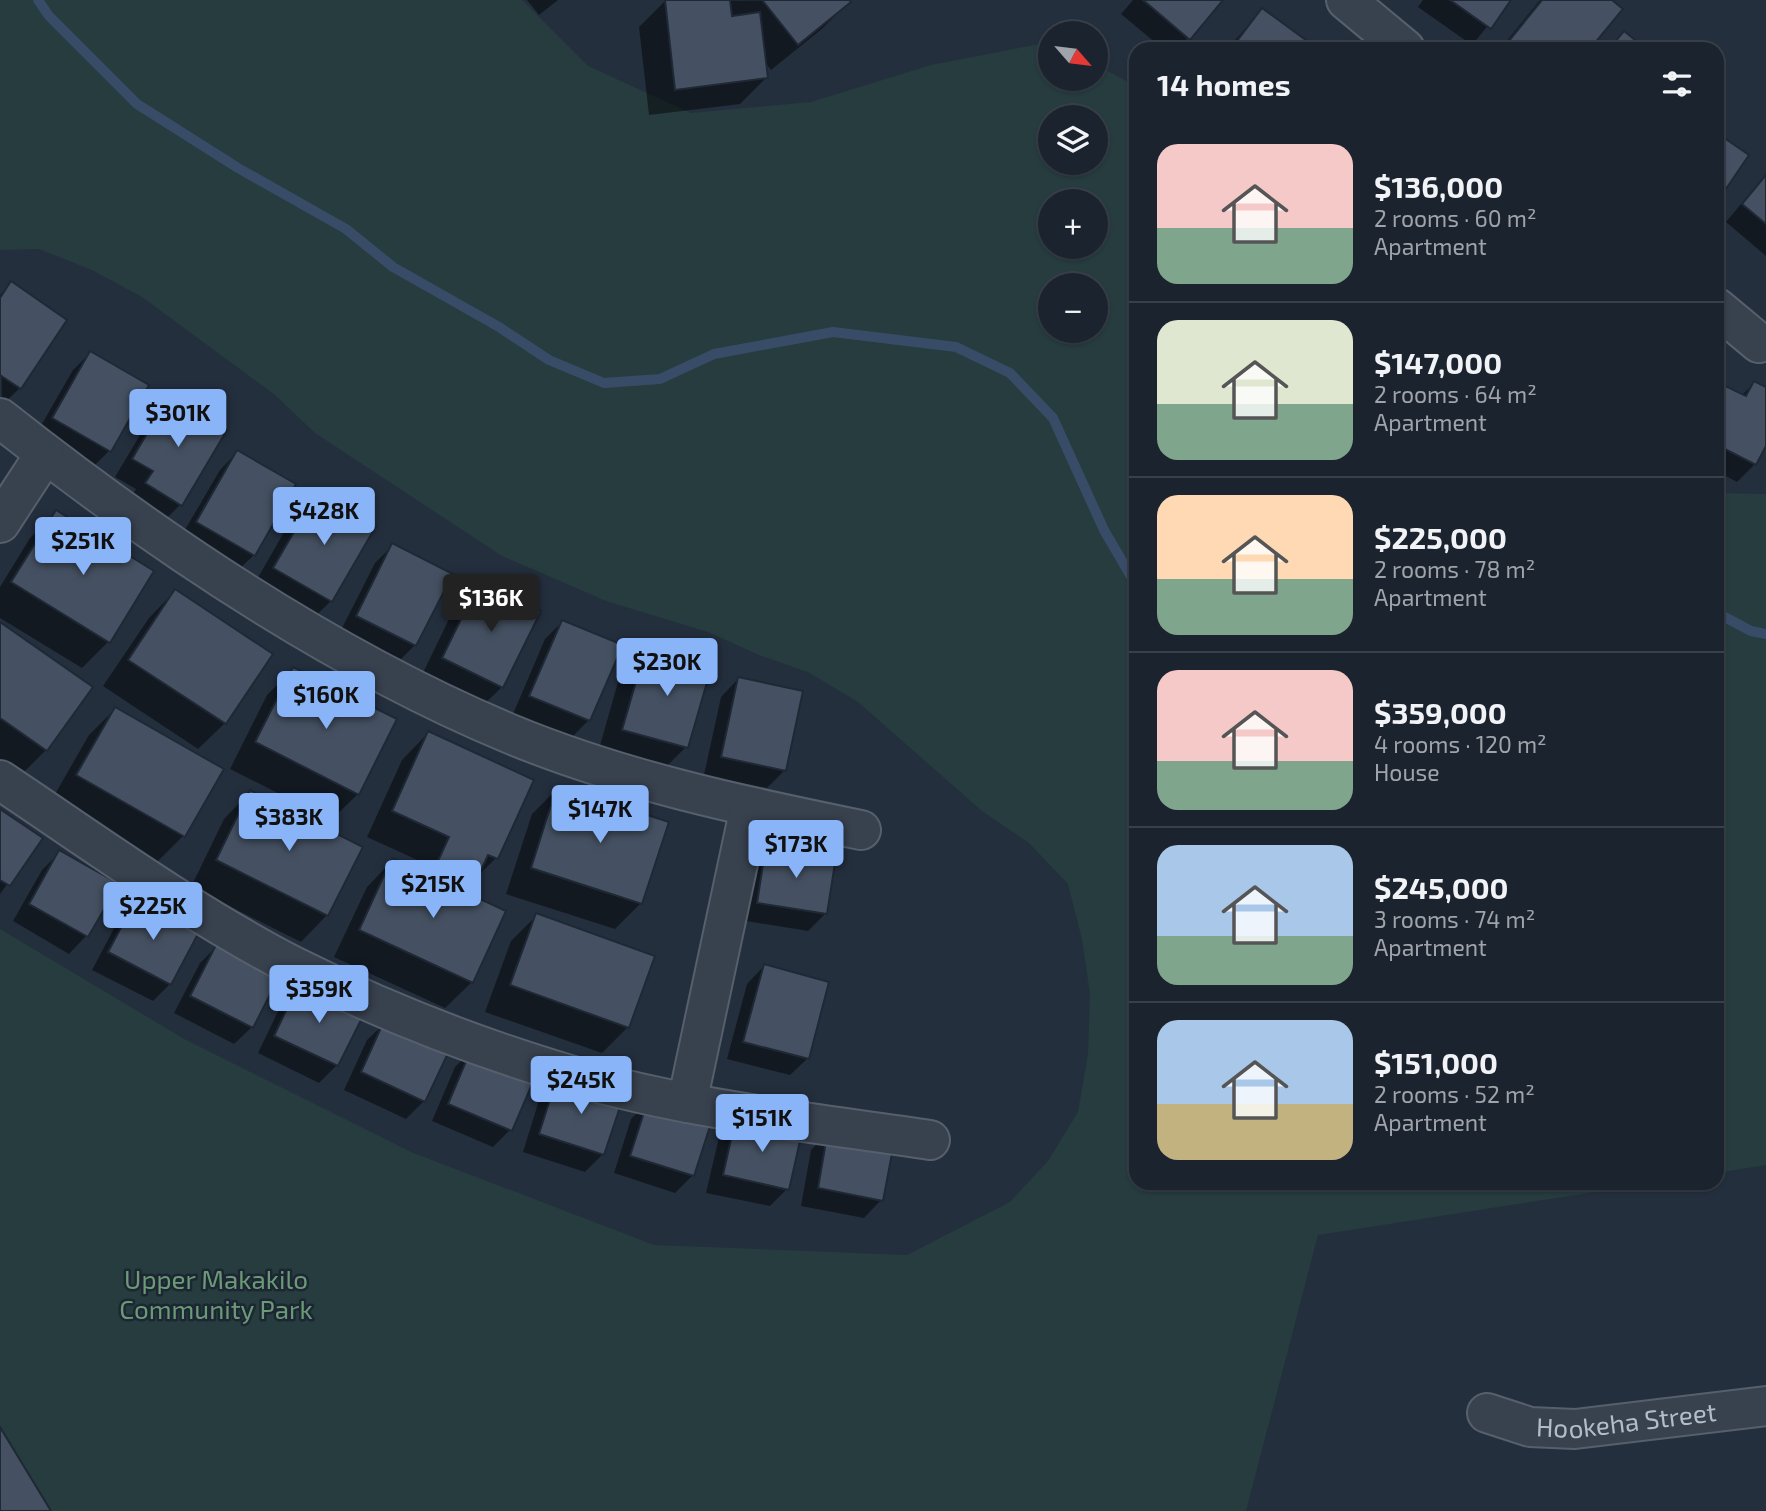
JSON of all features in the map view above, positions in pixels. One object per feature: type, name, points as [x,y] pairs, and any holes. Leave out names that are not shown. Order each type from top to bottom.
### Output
[{"type":"street","points":[[1346,0],[1397,42]]},
{"type":"street","points":[[1724,314],[1759,343]]},
{"type":"street","points":[[0,418],[45,454],[189,555],[344,653],[509,733],[682,792],[861,830]]},
{"type":"street","points":[[0,523],[45,454]]},
{"type":"street","points":[[0,780],[175,897],[295,967],[421,1024],[526,1061],[687,1103],[930,1140]]},
{"type":"street","points":[[687,1103],[750,807]]},
{"type":"street","name":"Hookeha Street","points":[[1487,1413],[1530,1427],[1575,1429],[1766,1406]]},
{"type":"green space","name":"Upper Makakilo Community Park","points":[[0,0],[522,0],[588,66],[691,113],[811,102],[931,65],[1038,44],[1038,91],[1108,91],[1108,71],[1129,82],[1129,1190],[1608,1190],[1318,1235],[1246,1511],[0,1511],[0,929],[186,1040],[411,1152],[654,1245],[907,1255],[1010,1202],[1048,1161],[1078,1112],[1088,1054],[1090,994],[1082,939],[1068,884],[1029,843],[982,811],[858,702],[810,673],[759,655],[708,632],[606,601],[502,556],[315,433],[275,395],[142,297],[92,270],[39,249],[0,250]]},
{"type":"green space","points":[[1724,493],[1766,494],[1766,1165],[1724,1172]]},
{"type":"building","points":[[665,0],[730,0],[732,16],[760,12],[768,78],[675,90]]},
{"type":"building","points":[[762,0],[849,0],[851,2],[798,45]]},
{"type":"building","points":[[1143,0],[1223,0],[1190,40]]},
{"type":"building","points":[[1450,0],[1511,0],[1491,29]]},
{"type":"building","points":[[1542,0],[1612,0],[1623,9],[1596,42],[1508,42]]},
{"type":"building","points":[[1262,8],[1308,42],[1236,42]]},
{"type":"building","points":[[1624,31],[1637,42],[1615,42]]},
{"type":"building","points":[[1724,138],[1749,155],[1724,192]]},
{"type":"building","points":[[1766,175],[1766,224],[1742,204]]},
{"type":"building","points":[[11,281],[67,320],[21,389],[0,375],[0,298]]},
{"type":"building","points":[[90,351],[149,385],[111,452],[52,418]]},
{"type":"building","points":[[1754,381],[1766,387],[1766,446],[1756,465],[1724,449],[1724,385],[1746,396]]},
{"type":"building","points":[[169,396],[227,430],[182,506],[145,483],[153,471],[132,459]]},
{"type":"building","points":[[237,450],[296,484],[255,556],[196,522]]},
{"type":"building","points":[[317,492],[376,526],[332,602],[273,568]]},
{"type":"building","points":[[56,510],[154,571],[110,643],[11,582]]},
{"type":"building","points":[[392,543],[453,574],[416,646],[356,616]]},
{"type":"building","points":[[480,580],[541,611],[503,688],[442,658]]},
{"type":"building","points":[[175,589],[273,654],[226,724],[128,660]]},
{"type":"building","points":[[562,620],[623,645],[590,721],[529,696]]},
{"type":"building","points":[[0,622],[93,687],[47,751],[0,718]]},
{"type":"building","points":[[646,647],[712,665],[688,748],[622,730]]},
{"type":"building","points":[[293,667],[397,719],[359,795],[255,742]]},
{"type":"building","points":[[738,677],[803,691],[786,771],[721,757]]},
{"type":"building","points":[[115,707],[224,769],[185,837],[76,775]]},
{"type":"building","points":[[428,731],[534,780],[498,859],[488,855],[477,879],[438,861],[449,837],[392,811]]},
{"type":"building","points":[[557,786],[669,822],[642,904],[531,868]]},
{"type":"building","points":[[250,790],[363,847],[328,916],[216,860]]},
{"type":"building","points":[[0,809],[43,838],[10,886],[0,880]]},
{"type":"building","points":[[766,845],[836,857],[827,914],[757,903]]},
{"type":"building","points":[[59,850],[119,884],[88,937],[29,904]]},
{"type":"building","points":[[392,858],[506,911],[473,983],[359,930]]},
{"type":"building","points":[[136,899],[199,932],[171,985],[108,952]]},
{"type":"building","points":[[536,913],[655,956],[629,1028],[510,985]]},
{"type":"building","points":[[217,943],[280,975],[253,1028],[190,996]]},
{"type":"building","points":[[764,964],[829,982],[809,1059],[743,1042]]},
{"type":"building","points":[[299,983],[364,1014],[338,1066],[274,1036]]},
{"type":"building","points":[[384,1021],[449,1051],[425,1102],[361,1072]]},
{"type":"building","points":[[472,1047],[536,1075],[512,1131],[448,1104]]},
{"type":"building","points":[[557,1077],[623,1098],[604,1155],[539,1134]]},
{"type":"building","points":[[648,1100],[712,1120],[694,1176],[630,1156]]},
{"type":"building","points":[[736,1117],[802,1132],[789,1190],[723,1175]]},
{"type":"building","points":[[828,1130],[894,1143],[883,1201],[818,1188]]},
{"type":"building","points":[[0,1427],[51,1511],[0,1511]]},
{"type":"waterway","points":[[38,0],[49,16],[137,104],[238,168],[346,229],[393,267],[499,327],[549,360],[604,383],[660,379],[714,354],[833,332],[956,347],[1010,373],[1053,418],[1104,530],[1129,573]]},
{"type":"waterway","points":[[1724,617],[1751,631],[1766,634]]}]
